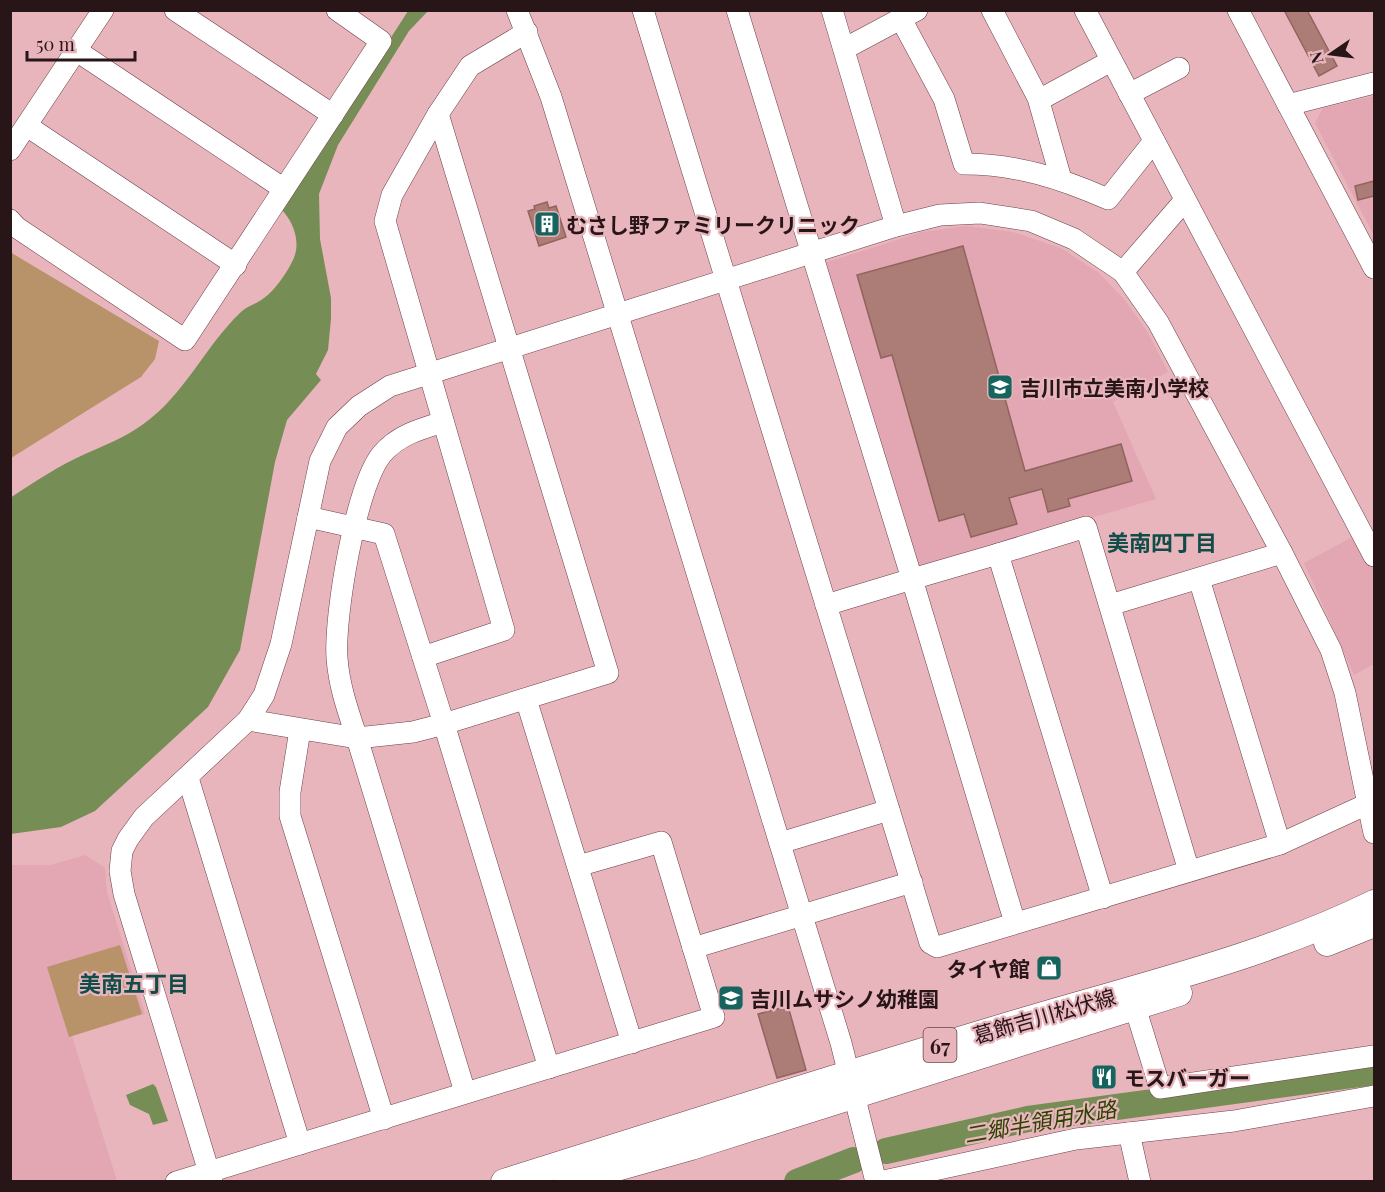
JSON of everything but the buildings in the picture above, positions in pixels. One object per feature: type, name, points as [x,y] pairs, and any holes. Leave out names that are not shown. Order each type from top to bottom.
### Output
[{"type":"main road","name":"葛飾吉川松伏線","points":[[567,1182],[852,1084],[1272,945],[1374,903]]},
{"type":"main road","name":"葛飾吉川松伏線","points":[[504,1182],[1135,1007],[1281,961],[1374,924]]},
{"type":"street","points":[[10,150],[104,10]]},
{"type":"street","points":[[175,10],[333,115]]},
{"type":"street","points":[[10,220],[16,227],[185,340],[381,41],[362,17],[337,10]]},
{"type":"street","points":[[517,10],[551,97],[780,843],[852,1084],[873,1181],[1046,1145],[1234,1121],[1374,1096]]},
{"type":"street","points":[[643,10],[930,943],[937,947],[1280,844],[1372,803]]},
{"type":"street","points":[[737,10],[1015,923]]},
{"type":"street","points":[[832,10],[896,226]]},
{"type":"street","points":[[992,10],[1039,100],[1061,179]]},
{"type":"street","points":[[1085,10],[1374,556]]},
{"type":"street","points":[[1238,10],[1374,268]]},
{"type":"street","points":[[844,49],[909,15],[944,99],[963,164],[999,165],[1061,179],[1108,200],[1154,141]]},
{"type":"street","points":[[423,657],[504,630],[442,422],[431,372],[385,221],[392,195],[438,114],[470,66],[527,32]]},
{"type":"street","points":[[76,51],[284,189]]},
{"type":"street","points":[[1039,100],[1112,61]]},
{"type":"street","points":[[1129,94],[1179,68]]},
{"type":"street","points":[[1288,105],[1374,83]]},
{"type":"street","points":[[248,720],[357,738],[413,732],[608,673],[438,114]]},
{"type":"street","points":[[27,126],[236,265]]},
{"type":"street","points":[[1123,272],[1185,200]]},
{"type":"street","points":[[210,1176],[124,894],[120,871],[122,851],[128,838],[144,817],[248,720],[264,695],[275,668],[320,461],[337,427],[359,406],[390,386],[896,226],[940,215],[980,213],[1031,221],[1074,239],[1123,272],[1158,322],[1282,552],[1331,650],[1345,693],[1372,803],[1374,833]]},
{"type":"street","points":[[442,422],[404,435],[382,453],[366,482],[339,602],[337,636],[340,682],[465,1092]]},
{"type":"street","points":[[308,517],[384,534],[549,1068]]},
{"type":"street","points":[[826,605],[1086,527],[1189,871]]},
{"type":"street","points":[[1110,605],[1282,552]]},
{"type":"street","points":[[998,554],[1103,898]]},
{"type":"street","points":[[1199,579],[1280,844]]},
{"type":"street","points":[[526,699],[632,1043]]},
{"type":"street","points":[[300,730],[290,792],[290,816],[384,1119]]},
{"type":"street","points":[[188,778],[300,1144]]},
{"type":"street","points":[[780,843],[889,810]]},
{"type":"street","points":[[176,1182],[210,1176],[300,1144],[714,1017],[661,842],[578,866]]},
{"type":"street","points":[[693,948],[912,882]]},
{"type":"street","points":[[1135,1007],[1160,1088],[1374,1056]]},
{"type":"street","points":[[1129,1133],[1140,1182]]},
{"type":"shaded area","points":[[408,11],[428,11],[409,31],[338,145],[319,194],[320,239],[331,298],[328,350],[316,374],[321,380],[287,420],[275,462],[240,650],[208,707],[95,811],[61,827],[11,834],[10,498],[66,463],[121,438],[142,425],[171,399],[216,340],[241,312],[268,295],[276,286],[292,262],[296,248],[293,227],[281,209]]},
{"type":"shaded area","points":[[1374,96],[1374,236],[1315,123],[1323,108]]},
{"type":"shaded area","name":"吉川市立美南小学校","points":[[966,226],[1013,232],[1061,248],[1099,273],[1124,299],[1147,331],[1168,372],[1113,402],[1156,499],[916,569],[821,264],[922,232]]},
{"type":"shaded area","points":[[10,252],[159,341],[155,359],[141,377],[11,458]]},
{"type":"shaded area","points":[[1356,535],[1374,570],[1374,664],[1354,675],[1304,563]]},
{"type":"shaded area","points":[[85,855],[105,868],[107,892],[145,1014],[72,1036],[117,1181],[11,1181],[10,865],[51,865]]},
{"type":"shaded area","points":[[120,945],[142,1014],[69,1037],[47,967]]},
{"type":"shaded area","points":[[153,1084],[168,1121],[153,1125],[149,1114],[130,1105],[126,1095]]},
{"type":"waterway","name":"二郷半領用水路","points":[[886,1151],[1028,1119],[1374,1072]]},
{"type":"waterway","name":"二郷半領用水路","points":[[797,1182],[854,1160]]},
{"type":"place","name":"むさし野ファミリークリニック","points":[[547,224]]},
{"type":"place","name":"吉川市立美南小学校","points":[[1000,387]]},
{"type":"place","name":"タイヤ館","points":[[1049,968]]},
{"type":"place","name":"吉川ムサシノ幼稚園","points":[[731,998]]},
{"type":"place","name":"モスバーガー","points":[[1104,1077]]},
{"type":"district","name":"美南四丁目","points":[[1162,542]]},
{"type":"district","name":"美南五丁目","points":[[134,983]]}]
